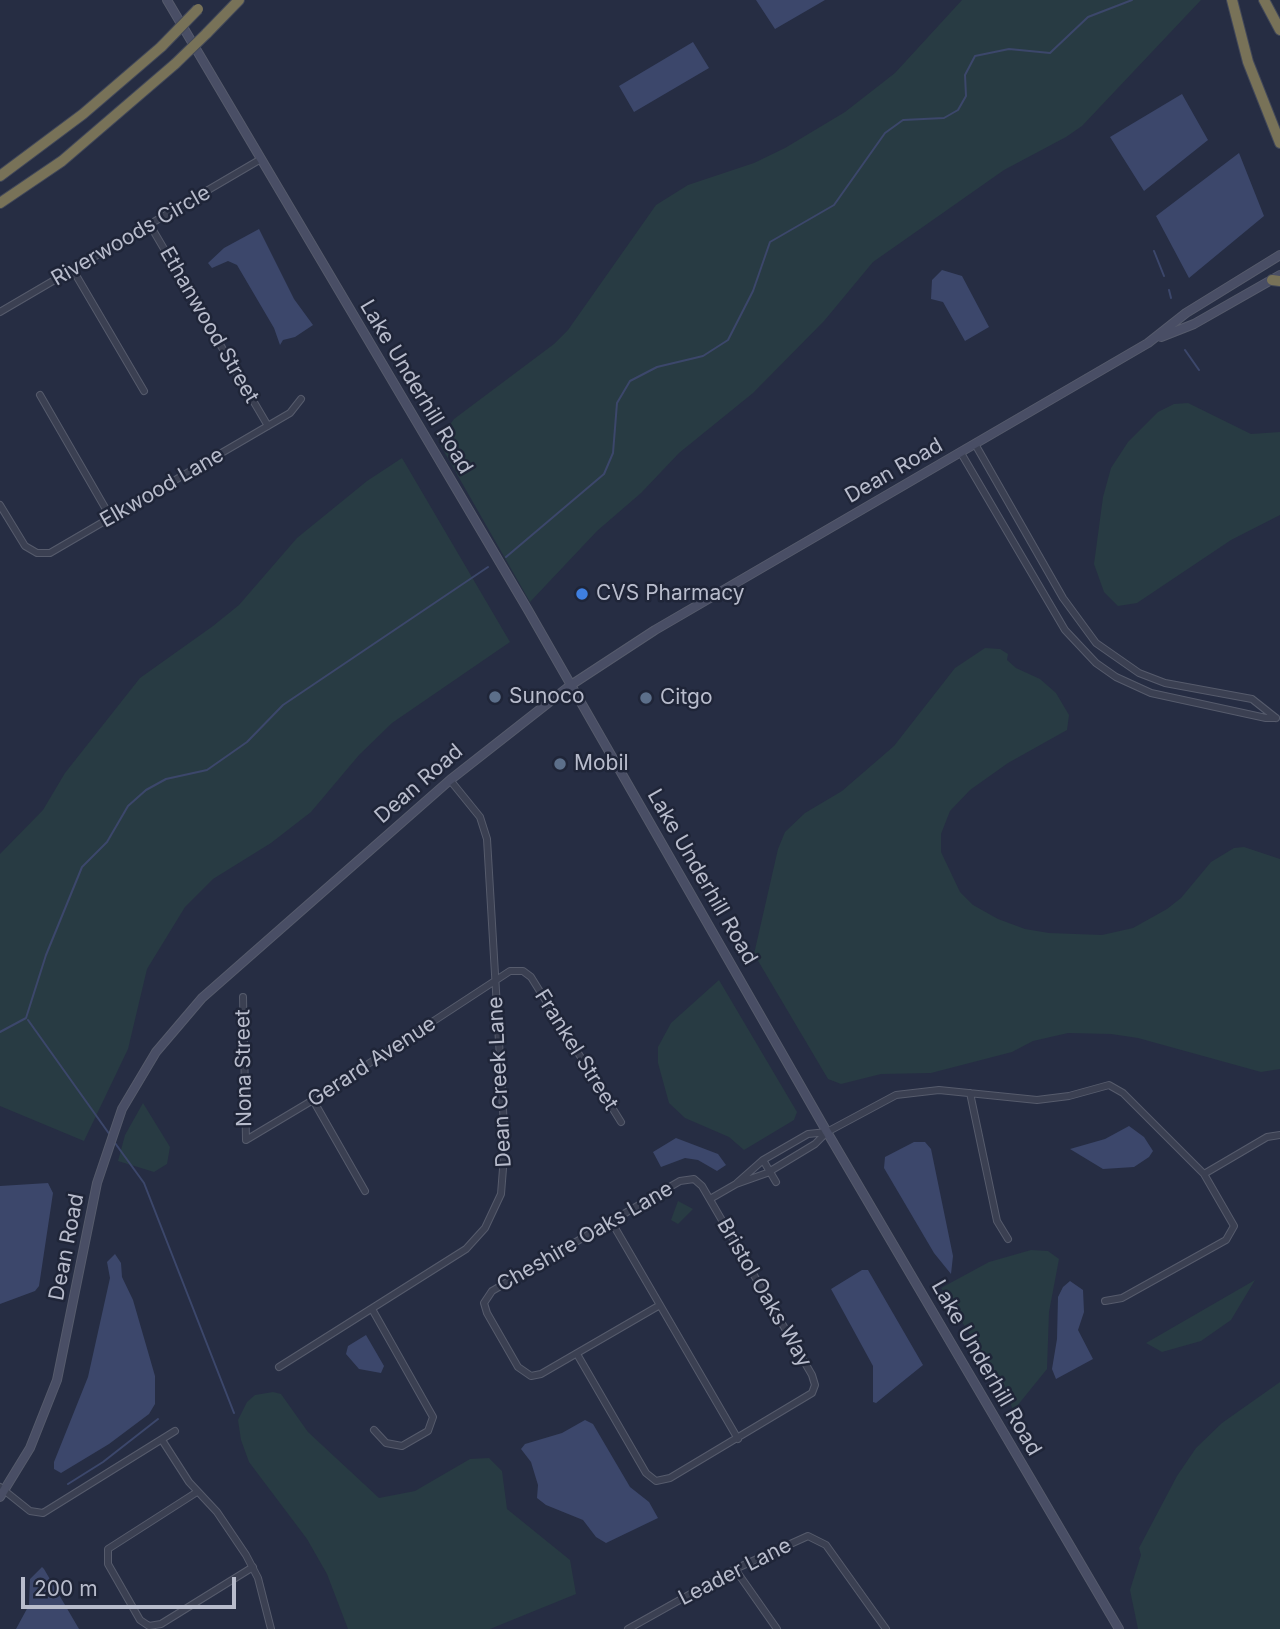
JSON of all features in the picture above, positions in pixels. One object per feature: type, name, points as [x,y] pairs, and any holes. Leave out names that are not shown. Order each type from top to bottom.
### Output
[{"type":"highway","points":[[0,176],[83,114],[161,47],[206,0]]},
{"type":"highway","points":[[1232,0],[1248,62],[1280,143]]},
{"type":"highway","points":[[1264,0],[1280,30]]},
{"type":"highway","points":[[0,203],[62,161],[176,64],[239,2]]},
{"type":"street","name":"Lake Underhill Road","points":[[167,0],[571,685],[827,1132],[1119,1629]]},
{"type":"street","name":"Riverwoods Circle","points":[[0,312],[261,159]]},
{"type":"street","name":"Ethanwood Street","points":[[150,225],[268,426]]},
{"type":"street","name":"Dean Road","points":[[1148,343],[1186,313],[1280,256]]},
{"type":"street","points":[[73,270],[144,391]]},
{"type":"street","name":"Dean Road","points":[[2,1492],[30,1448],[57,1380],[97,1183],[122,1109],[156,1052],[202,998],[450,780],[571,685],[655,630],[1148,343],[1194,324],[1277,279]]},
{"type":"street","points":[[40,395],[111,518]]},
{"type":"street","name":"Elkwood Lane","points":[[0,505],[28,549],[44,554],[56,550],[291,412],[301,399]]},
{"type":"street","points":[[961,453],[1065,630],[1096,663],[1116,677],[1151,693],[1276,718],[1252,699],[1165,683],[1139,673],[1096,643],[1063,598],[975,444]]},
{"type":"street","name":"Dean Creek Lane","points":[[279,1367],[466,1249],[485,1228],[499,1201],[505,1157],[486,832],[477,812],[450,780]]},
{"type":"street","name":"Frankel Street","points":[[496,980],[510,971],[523,971],[531,977],[621,1122]]},
{"type":"street","name":"Gerard Avenue","points":[[246,1140],[313,1100],[496,980]]},
{"type":"street","name":"Nona Street","points":[[243,996],[246,1140]]},
{"type":"street","points":[[709,1199],[736,1184],[770,1171],[815,1144],[827,1132],[880,1102],[904,1093],[931,1089],[1045,1100],[1069,1096],[1099,1085],[1113,1086],[1204,1174],[1232,1220],[1234,1228],[1230,1236],[1121,1299],[1105,1301]]},
{"type":"street","points":[[970,1093],[997,1223],[1008,1239]]},
{"type":"street","points":[[313,1100],[365,1191]]},
{"type":"street","points":[[736,1184],[763,1160],[811,1133],[827,1132]]},
{"type":"street","points":[[1204,1174],[1268,1137],[1280,1135]]},
{"type":"street","points":[[763,1160],[776,1182]]},
{"type":"street","name":"Cheshire Oaks Lane","points":[[660,1305],[541,1374],[525,1374],[486,1313],[484,1303],[492,1291],[687,1179],[700,1184],[709,1199]]},
{"type":"street","name":"Bristol Oaks Way","points":[[577,1354],[646,1473],[654,1480],[668,1479],[809,1396],[815,1383],[709,1199]]},
{"type":"street","points":[[611,1221],[738,1439]]},
{"type":"street","points":[[372,1309],[433,1417],[428,1431],[402,1446],[386,1443],[374,1430]]},
{"type":"street","points":[[2,1492],[30,1511],[43,1513],[175,1431]]},
{"type":"street","points":[[162,1440],[197,1492],[217,1512],[253,1567],[271,1629]]},
{"type":"street","points":[[197,1492],[114,1543],[107,1552],[108,1563],[140,1620],[149,1626],[161,1624],[253,1567]]},
{"type":"street","name":"Leader Lane","points":[[628,1629],[734,1569],[799,1538],[816,1538],[829,1549],[886,1629]]},
{"type":"street","points":[[734,1569],[777,1629]]},
{"type":"shaded area","points":[[962,0],[1201,0],[1082,126],[1004,170],[873,262],[824,321],[753,393],[679,453],[641,493],[597,531],[530,602],[438,441],[454,419],[554,344],[568,330],[656,205],[688,185],[754,163],[785,148],[845,112],[895,73]]},
{"type":"shaded area","points":[[1188,403],[1251,434],[1280,432],[1280,515],[1231,540],[1137,603],[1118,606],[1104,592],[1094,564],[1103,497],[1111,468],[1128,442],[1158,412],[1174,404]]},
{"type":"shaded area","points":[[402,458],[510,642],[392,723],[359,755],[311,812],[271,843],[213,879],[185,907],[147,969],[128,1049],[84,1141],[0,1106],[0,854],[43,810],[65,773],[140,678],[239,605],[297,538],[367,481]]},
{"type":"shaded area","points":[[985,648],[1000,649],[1008,654],[1007,660],[1016,668],[1040,679],[1056,693],[1069,715],[1067,730],[1008,763],[970,790],[950,811],[941,834],[941,852],[960,892],[973,905],[998,919],[1025,929],[1049,933],[1102,935],[1133,928],[1167,909],[1181,898],[1211,862],[1234,848],[1244,847],[1280,859],[1280,1069],[1261,1072],[1138,1038],[1068,1033],[1033,1041],[1012,1052],[931,1073],[881,1074],[841,1084],[828,1079],[754,954],[778,849],[785,832],[805,813],[842,791],[894,746],[955,668]]},
{"type":"shaded area","points":[[719,980],[797,1112],[794,1120],[744,1150],[729,1137],[685,1118],[669,1103],[658,1063],[658,1047],[671,1023]]},
{"type":"shaded area","points":[[143,1103],[170,1147],[167,1164],[154,1172],[118,1161],[125,1135]]},
{"type":"shaded area","points":[[678,1201],[693,1209],[678,1224],[671,1220]]},
{"type":"shaded area","points":[[1031,1250],[1048,1251],[1059,1259],[1049,1312],[1047,1369],[1013,1411],[1009,1398],[941,1288],[989,1262]]},
{"type":"shaded area","points":[[1255,1280],[1231,1320],[1201,1341],[1162,1352],[1146,1343]]},
{"type":"shaded area","points":[[1280,1382],[1280,1629],[1138,1629],[1130,1590],[1141,1555],[1139,1548],[1177,1476],[1196,1448],[1222,1423]]},
{"type":"shaded area","points":[[273,1392],[281,1394],[308,1432],[379,1498],[415,1491],[470,1459],[489,1458],[502,1471],[507,1509],[570,1560],[576,1594],[490,1629],[348,1629],[327,1574],[307,1539],[249,1462],[241,1440],[238,1420],[247,1402],[255,1395]]},
{"type":"water","points":[[756,0],[825,0],[775,29]]},
{"type":"water","points":[[693,42],[709,68],[634,112],[619,86]]},
{"type":"water","points":[[1182,94],[1208,140],[1144,191],[1110,137]]},
{"type":"water","points":[[1239,153],[1264,216],[1189,278],[1156,216]]},
{"type":"water","points":[[259,229],[294,299],[313,325],[295,337],[283,340],[280,345],[274,328],[237,265],[228,261],[212,268],[208,263],[224,248]]},
{"type":"water","points":[[942,270],[962,276],[989,327],[965,341],[943,302],[931,299],[932,280]]},
{"type":"water","points":[[1129,1126],[1144,1137],[1153,1151],[1134,1167],[1103,1169],[1070,1149],[1105,1139]]},
{"type":"water","points":[[676,1138],[718,1154],[726,1165],[717,1171],[698,1160],[685,1158],[661,1167],[653,1152]]},
{"type":"water","points":[[914,1142],[925,1142],[931,1149],[953,1256],[951,1274],[934,1253],[884,1168],[885,1157]]},
{"type":"water","points":[[48,1183],[53,1193],[39,1286],[35,1291],[0,1304],[0,1186]]},
{"type":"water","points":[[115,1254],[121,1263],[122,1277],[133,1300],[155,1376],[155,1404],[149,1414],[109,1444],[61,1473],[54,1469],[54,1462],[88,1377],[110,1278],[107,1262]]},
{"type":"water","points":[[862,1270],[868,1270],[923,1365],[876,1403],[873,1402],[873,1366],[831,1289]]},
{"type":"water","points":[[1070,1281],[1083,1290],[1084,1312],[1078,1330],[1093,1359],[1056,1379],[1052,1369],[1057,1339],[1058,1297]]},
{"type":"water","points":[[366,1335],[384,1366],[381,1373],[359,1369],[346,1354],[348,1346]]},
{"type":"water","points":[[585,1420],[593,1424],[630,1487],[649,1502],[658,1518],[606,1543],[596,1537],[583,1520],[546,1505],[537,1498],[538,1485],[531,1462],[521,1449],[525,1444],[562,1433]]},
{"type":"water","points":[[42,1567],[79,1629],[16,1629],[29,1605],[30,1579]]},
{"type":"waterway","points":[[506,557],[604,474],[613,453],[617,403],[630,381],[657,367],[703,356],[728,340],[753,291],[770,242],[834,205],[885,133],[903,120],[944,118],[958,110],[966,96],[965,75],[975,56],[1009,49],[1050,53],[1088,17],[1132,0]]},
{"type":"waterway","points":[[1154,251],[1164,276]]},
{"type":"waterway","points":[[1169,290],[1171,298]]},
{"type":"waterway","points":[[1185,350],[1199,370]]},
{"type":"waterway","points":[[0,1032],[26,1018],[46,955],[82,867],[107,842],[128,806],[146,790],[166,779],[207,770],[247,742],[283,705],[488,567]]},
{"type":"waterway","points":[[28,1020],[110,1135]]},
{"type":"waterway","points":[[115,1143],[144,1183],[234,1413]]},
{"type":"waterway","points":[[68,1484],[103,1462],[158,1419]]},
{"type":"place","name":"CVS Pharmacy","points":[[582,594]]},
{"type":"place","name":"Sunoco","points":[[495,697]]},
{"type":"place","name":"Citgo","points":[[646,698]]},
{"type":"place","name":"Mobil","points":[[560,764]]}]
